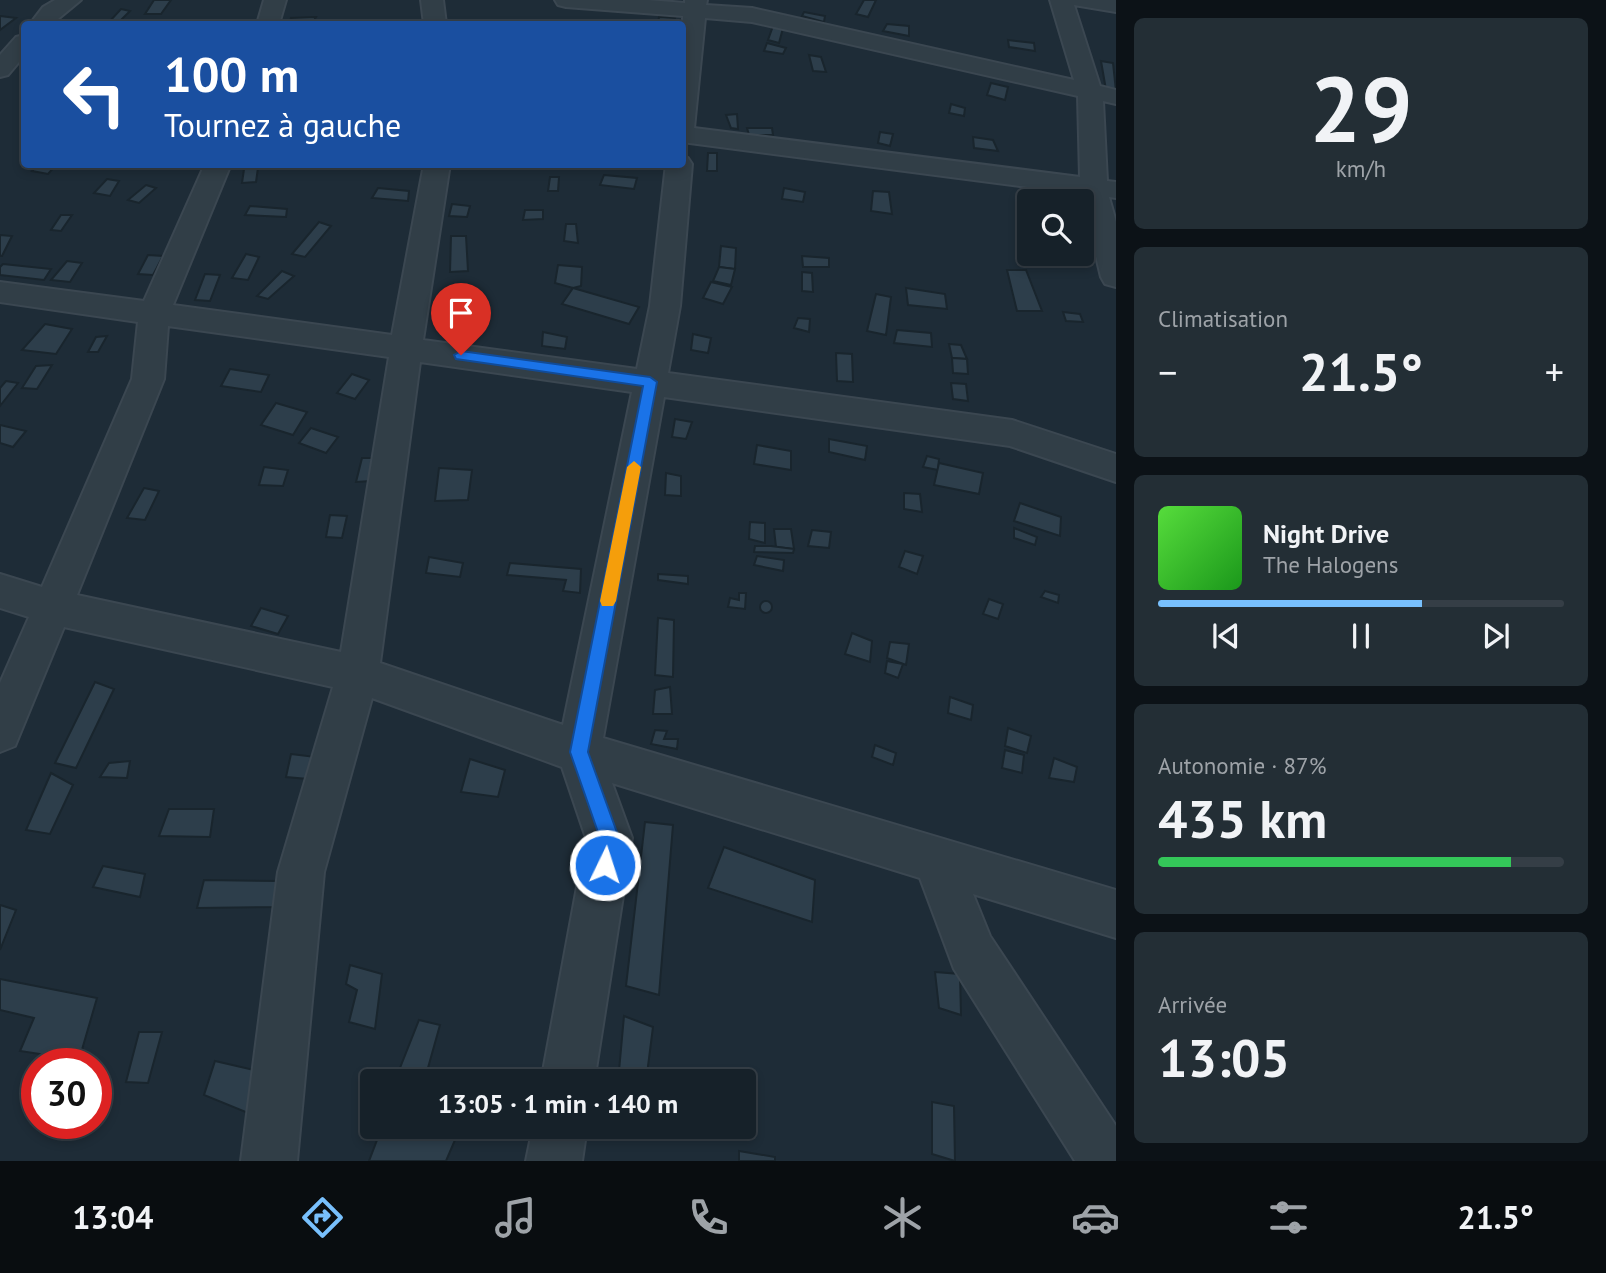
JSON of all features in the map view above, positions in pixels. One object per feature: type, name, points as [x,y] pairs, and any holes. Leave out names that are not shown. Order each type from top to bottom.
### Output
[{"type":"street","points":[[44,21],[51,12],[70,0]]},
{"type":"street","points":[[269,21],[275,0]]},
{"type":"street","points":[[432,0],[435,21]]},
{"type":"street","points":[[566,0],[694,6],[752,15],[1116,97]]},
{"type":"street","points":[[1061,0],[1090,92],[1106,189],[1116,277]]},
{"type":"street","points":[[1078,0],[1116,5]]},
{"type":"street","points":[[686,87],[694,6]]},
{"type":"street","points":[[0,70],[21,46]]},
{"type":"street","points":[[0,77],[21,79]]},
{"type":"street","points":[[686,135],[1106,189]]},
{"type":"street","points":[[0,732],[148,379],[154,313],[216,168]]},
{"type":"street","points":[[269,1161],[301,872],[358,674],[406,348],[436,168]]},
{"type":"street","points":[[570,1069],[609,838],[579,752],[665,306],[679,168]]},
{"type":"street","points":[[0,292],[1012,433],[1116,468]]},
{"type":"street","points":[[0,591],[52,607],[358,674],[579,752],[1116,914]]},
{"type":"street","points":[[937,860],[971,952],[1107,1161]]},
{"type":"street","points":[[554,1161],[558,1139]]},
{"type":"building","points":[[154,0],[171,0],[161,14],[145,14]]},
{"type":"building","points":[[864,0],[876,0],[868,17],[856,14]]},
{"type":"building","points":[[121,9],[130,11],[120,21],[110,21]]},
{"type":"building","points":[[804,12],[825,16],[824,22],[802,16]]},
{"type":"building","points":[[0,16],[16,18],[0,30]]},
{"type":"building","points":[[316,17],[314,21],[290,21],[291,18]]},
{"type":"building","points":[[659,17],[675,18],[675,21],[658,21]]},
{"type":"building","points":[[887,24],[909,26],[909,36],[883,31]]},
{"type":"building","points":[[773,26],[783,28],[779,43],[768,40]]},
{"type":"building","points":[[1008,40],[1034,43],[1035,51],[1009,47]]},
{"type":"building","points":[[767,43],[786,48],[783,54],[764,51]]},
{"type":"building","points":[[809,55],[821,57],[826,72],[813,71]]},
{"type":"building","points":[[1101,61],[1113,63],[1116,91],[1106,90]]},
{"type":"building","points":[[991,83],[1008,87],[1005,100],[987,95]]},
{"type":"building","points":[[951,104],[965,108],[964,116],[949,113]]},
{"type":"building","points":[[737,114],[738,129],[731,128],[726,115]]},
{"type":"building","points":[[747,128],[772,128],[773,135],[749,135]]},
{"type":"building","points":[[880,132],[893,134],[890,146],[878,143]]},
{"type":"building","points":[[973,137],[993,140],[998,151],[974,148]]},
{"type":"building","points":[[708,153],[717,153],[717,171],[707,171]]},
{"type":"building","points":[[35,168],[53,168],[48,174],[32,171]]},
{"type":"building","points":[[258,168],[256,182],[242,183],[244,169]]},
{"type":"building","points":[[604,175],[637,178],[634,189],[600,185]]},
{"type":"building","points":[[550,177],[559,177],[558,191],[548,191]]},
{"type":"building","points":[[107,179],[119,181],[110,196],[94,193]]},
{"type":"building","points":[[146,185],[156,188],[139,203],[128,200]]},
{"type":"building","points":[[378,188],[409,191],[408,201],[372,198]]},
{"type":"building","points":[[784,188],[805,192],[803,202],[782,199]]},
{"type":"building","points":[[873,191],[889,192],[892,214],[871,211]]},
{"type":"building","points":[[452,204],[470,206],[467,217],[449,216]]},
{"type":"building","points":[[250,206],[287,209],[286,217],[245,215]]},
{"type":"building","points":[[525,210],[543,210],[543,219],[523,220]]},
{"type":"building","points":[[61,215],[72,215],[61,231],[51,230]]},
{"type":"building","points":[[319,222],[331,226],[305,257],[292,254]]},
{"type":"building","points":[[566,224],[576,224],[578,243],[564,241]]},
{"type":"building","points":[[0,235],[12,236],[2,256],[0,256]]},
{"type":"building","points":[[451,236],[466,236],[468,271],[450,272]]},
{"type":"building","points":[[721,246],[736,248],[735,269],[719,267]]},
{"type":"building","points":[[246,254],[259,257],[248,280],[232,278]]},
{"type":"building","points":[[148,255],[163,256],[153,275],[138,274]]},
{"type":"building","points":[[802,256],[829,258],[829,267],[803,267]]},
{"type":"building","points":[[67,261],[82,263],[70,282],[51,280]]},
{"type":"building","points":[[3,264],[51,269],[44,280],[0,275],[0,267]]},
{"type":"building","points":[[558,265],[582,267],[581,286],[573,288],[555,283]]},
{"type":"building","points":[[719,267],[735,269],[731,285],[713,281]]},
{"type":"building","points":[[1007,270],[1026,270],[1042,311],[1017,311]]},
{"type":"building","points":[[282,271],[294,276],[268,299],[257,296]]},
{"type":"building","points":[[802,272],[812,273],[813,292],[802,291]]},
{"type":"building","points":[[205,274],[220,275],[210,301],[195,300]]},
{"type":"building","points":[[711,282],[732,287],[723,304],[703,298]]},
{"type":"building","points":[[573,288],[639,307],[629,324],[562,304]]},
{"type":"building","points":[[906,288],[945,294],[947,309],[908,305]]},
{"type":"building","points":[[876,294],[891,297],[886,335],[867,331]]},
{"type":"building","points":[[1063,312],[1080,314],[1083,322],[1066,321]]},
{"type":"building","points":[[798,318],[810,319],[809,332],[794,328]]},
{"type":"building","points":[[45,324],[72,329],[56,354],[22,350]]},
{"type":"building","points":[[897,330],[931,333],[932,347],[894,343]]},
{"type":"building","points":[[543,332],[567,337],[565,349],[542,346]]},
{"type":"building","points":[[693,334],[711,338],[708,353],[691,350]]},
{"type":"building","points":[[107,336],[98,352],[88,352],[96,337]]},
{"type":"building","points":[[949,344],[961,345],[967,359],[952,358]]},
{"type":"building","points":[[836,353],[852,354],[853,382],[837,381]]},
{"type":"building","points":[[952,358],[967,359],[968,374],[953,373]]},
{"type":"building","points":[[52,365],[37,389],[22,388],[36,366]]},
{"type":"building","points":[[230,369],[269,375],[261,392],[221,386]]},
{"type":"building","points":[[352,374],[369,380],[355,399],[337,393]]},
{"type":"building","points":[[6,381],[18,383],[0,406],[0,388]]},
{"type":"building","points":[[951,383],[966,384],[968,401],[953,399]]},
{"type":"building","points":[[276,403],[307,412],[293,435],[261,425]]},
{"type":"building","points":[[675,419],[692,422],[686,439],[672,437]]},
{"type":"building","points":[[0,425],[26,431],[13,447],[0,443]]},
{"type":"building","points":[[311,428],[338,437],[326,453],[299,443]]},
{"type":"building","points":[[829,439],[867,446],[865,460],[829,452]]},
{"type":"building","points":[[757,445],[791,451],[791,470],[754,464]]},
{"type":"building","points":[[927,456],[939,459],[938,470],[923,467]]},
{"type":"building","points":[[362,458],[376,458],[371,481],[356,482]]},
{"type":"building","points":[[939,463],[983,473],[979,494],[934,485]]},
{"type":"building","points":[[264,467],[288,470],[283,486],[259,485]]},
{"type":"building","points":[[439,468],[472,470],[468,500],[435,501]]},
{"type":"building","points":[[666,473],[681,476],[681,496],[665,495]]},
{"type":"building","points":[[144,488],[159,491],[145,520],[127,518]]},
{"type":"building","points":[[904,493],[920,494],[922,512],[904,509]]},
{"type":"building","points":[[1020,503],[1061,517],[1060,536],[1014,521]]},
{"type":"building","points":[[330,515],[347,516],[342,538],[326,537]]},
{"type":"building","points":[[750,522],[765,523],[765,543],[749,539]]},
{"type":"building","points":[[1014,528],[1037,537],[1035,545],[1014,538]]},
{"type":"building","points":[[774,529],[791,529],[794,549],[776,547]]},
{"type":"building","points":[[812,530],[831,532],[829,548],[808,546]]},
{"type":"building","points":[[755,546],[794,549],[793,553],[754,552]]},
{"type":"building","points":[[905,551],[923,556],[917,574],[899,567]]},
{"type":"building","points":[[757,556],[784,560],[783,571],[754,565]]},
{"type":"building","points":[[429,557],[463,563],[460,577],[426,573]]},
{"type":"building","points":[[510,563],[581,569],[580,593],[563,591],[566,580],[507,575]]},
{"type":"building","points":[[658,574],[688,576],[688,584],[658,580]]},
{"type":"building","points":[[1045,591],[1059,595],[1058,603],[1041,597]]},
{"type":"building","points":[[739,593],[746,593],[745,609],[728,607],[730,598],[739,600]]},
{"type":"building","points":[[989,599],[1003,604],[998,619],[983,614]]},
{"type":"building","points":[[766,601],[772,607],[766,613],[760,607]]},
{"type":"building","points":[[261,608],[288,616],[278,634],[251,626]]},
{"type":"building","points":[[658,618],[674,620],[673,677],[655,675]]},
{"type":"building","points":[[852,633],[872,641],[870,662],[845,654]]},
{"type":"building","points":[[890,642],[909,644],[906,665],[887,658]]},
{"type":"building","points":[[887,661],[903,664],[898,678],[885,673]]},
{"type":"building","points":[[95,682],[114,689],[76,768],[55,763]]},
{"type":"building","points":[[670,687],[672,714],[653,714],[655,690]]},
{"type":"building","points":[[950,697],[973,705],[971,720],[948,713]]},
{"type":"building","points":[[1008,728],[1031,736],[1027,753],[1005,746]]},
{"type":"building","points":[[655,730],[667,731],[664,739],[678,739],[677,749],[651,744]]},
{"type":"building","points":[[875,745],[896,753],[893,765],[872,757]]},
{"type":"building","points":[[1005,750],[1024,755],[1022,773],[1002,768]]},
{"type":"building","points":[[291,754],[324,758],[319,780],[286,777]]},
{"type":"building","points":[[1054,758],[1077,767],[1074,782],[1049,778]]},
{"type":"building","points":[[470,759],[505,770],[498,797],[461,792]]},
{"type":"building","points":[[130,761],[127,778],[100,777],[109,763]]},
{"type":"building","points":[[51,773],[73,785],[50,834],[26,830]]},
{"type":"building","points":[[169,809],[214,809],[210,837],[159,836]]},
{"type":"building","points":[[645,822],[673,825],[659,995],[626,986]]},
{"type":"building","points":[[724,847],[815,880],[812,922],[708,888]]},
{"type":"building","points":[[103,866],[145,874],[140,897],[93,887]]},
{"type":"building","points":[[204,880],[279,881],[276,907],[197,908]]},
{"type":"building","points":[[0,905],[16,910],[0,950]]},
{"type":"building","points":[[350,965],[382,974],[375,1029],[349,1022],[357,990],[346,984]]},
{"type":"building","points":[[935,972],[960,974],[961,1015],[939,1008]]},
{"type":"building","points":[[0,979],[97,998],[82,1048],[21,1048],[34,1018],[0,1010]]},
{"type":"building","points":[[624,1016],[653,1027],[648,1069],[619,1069]]},
{"type":"building","points":[[419,1020],[440,1025],[428,1069],[400,1069]]},
{"type":"building","points":[[139,1032],[162,1032],[148,1083],[126,1082]]},
{"type":"building","points":[[215,1061],[262,1072],[248,1113],[204,1095]]},
{"type":"building","points":[[932,1102],[954,1106],[955,1161],[932,1154]]},
{"type":"building","points":[[377,1139],[455,1139],[446,1161],[369,1161]]},
{"type":"building","points":[[739,1151],[775,1157],[775,1161],[739,1161]]},
{"type":"slow traffic","points":[[608,601],[634,467]]},
{"type":"route","points":[[461,355],[650,382],[579,752],[609,838],[605,865]]}]
